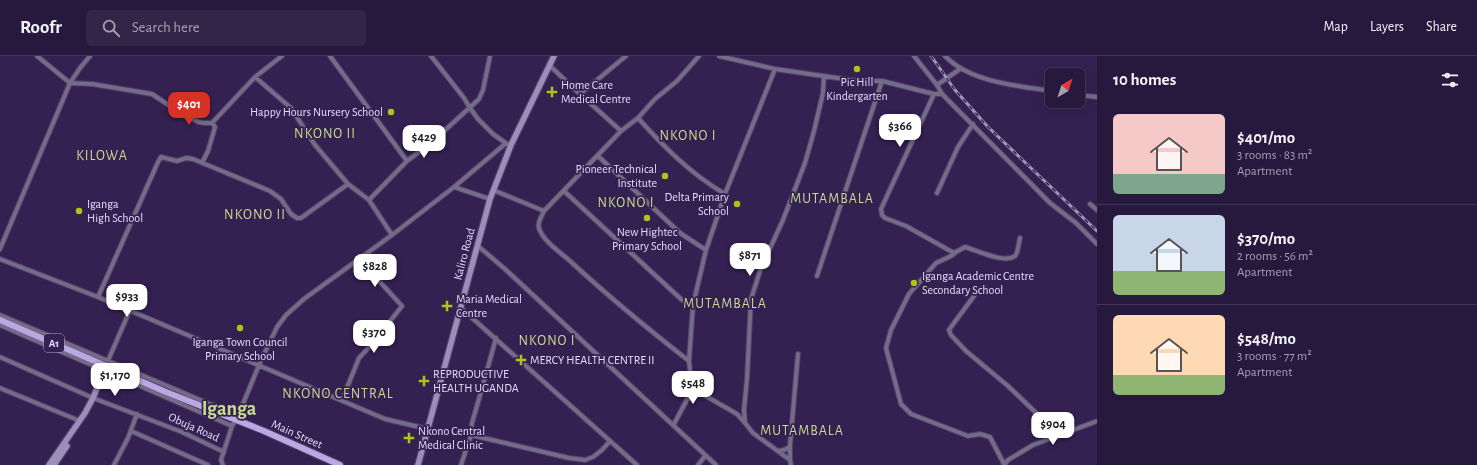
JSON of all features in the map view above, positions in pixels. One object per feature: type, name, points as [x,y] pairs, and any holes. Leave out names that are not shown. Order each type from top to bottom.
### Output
[{"type":"main road","name":"Kaliro Road","points":[[418,465],[490,199],[508,144],[554,56]]},
{"type":"main road","name":"Main Street","points":[[0,320],[105,367],[166,392],[237,418],[340,465]]},
{"type":"main road","points":[[54,465],[85,419],[95,398],[105,367]]},
{"type":"main road","points":[[48,465],[80,422],[95,398]]},
{"type":"street","points":[[38,56],[70,83],[92,84],[152,94],[179,112],[199,122],[205,123],[212,123],[256,77],[282,56]]},
{"type":"street","points":[[0,249],[70,83],[90,56]]},
{"type":"street","points":[[330,56],[407,161]]},
{"type":"street","points":[[223,465],[221,460],[232,426],[237,418],[277,327],[286,315],[304,299],[392,235],[508,144],[486,127],[431,56]]},
{"type":"street","points":[[369,200],[407,161],[431,142],[479,99],[483,90],[490,56]]},
{"type":"street","points":[[580,94],[626,56]]},
{"type":"street","points":[[689,361],[646,328],[549,242],[539,229],[539,224],[544,211],[621,131],[638,118],[656,99],[677,81],[699,56]]},
{"type":"street","points":[[719,56],[775,69],[858,81],[882,81],[934,94],[942,94]]},
{"type":"street","points":[[914,56],[937,85],[942,94],[1050,203],[1076,223],[1097,244]]},
{"type":"street","points":[[945,56],[960,69],[999,83],[1045,90]]},
{"type":"street","points":[[549,65],[621,131]]},
{"type":"street","points":[[674,424],[690,394],[689,361],[693,306],[706,250],[725,194],[775,69]]},
{"type":"street","points":[[937,85],[960,69]]},
{"type":"street","points":[[745,423],[744,410],[751,299],[761,268],[784,220],[805,163],[823,93],[824,76]]},
{"type":"street","points":[[256,77],[291,108],[315,145],[348,184],[369,200],[392,235]]},
{"type":"street","points":[[817,276],[882,81]]},
{"type":"street","points":[[934,94],[881,209],[881,212],[885,218],[906,226],[955,253]]},
{"type":"street","points":[[1085,96],[1097,97]]},
{"type":"street","points":[[638,118],[685,167],[706,183],[725,194]]},
{"type":"street","points":[[202,163],[208,151],[215,127],[212,123]]},
{"type":"street","points":[[937,193],[958,148],[973,124]]},
{"type":"street","points":[[598,156],[680,233],[706,250]]},
{"type":"street","points":[[98,297],[134,214],[161,157],[166,157],[177,161],[186,158],[193,159],[270,191],[281,199],[291,214],[297,218],[301,218],[348,184]]},
{"type":"street","points":[[454,187],[490,199]]},
{"type":"street","points":[[493,190],[544,211]]},
{"type":"street","points":[[564,191],[682,300],[693,306]]},
{"type":"street","points":[[1090,204],[1097,210]]},
{"type":"street","points":[[1020,238],[1016,254],[1013,257],[1001,258],[982,254],[965,247],[936,263],[909,294],[891,330],[886,348],[901,404],[911,414],[968,436],[980,434],[990,437],[1004,465],[1008,460],[1033,445],[1097,421]]},
{"type":"street","points":[[478,246],[506,269],[674,424],[705,456],[716,465]]},
{"type":"street","points":[[0,259],[130,310],[384,419],[428,429]]},
{"type":"street","points":[[342,400],[359,358],[402,306],[359,259]]},
{"type":"street","points":[[974,296],[951,326],[949,330],[951,335],[966,351],[1027,402],[1052,428],[1057,437]]},
{"type":"street","points":[[461,308],[637,465]]},
{"type":"street","points":[[105,367],[130,310]]},
{"type":"street","points":[[461,465],[471,435],[472,423],[484,385],[496,338]]},
{"type":"street","points":[[791,463],[790,447],[798,354]]},
{"type":"street","name":"Obuja Road","points":[[0,357],[95,398],[182,432],[224,452]]},
{"type":"street","name":"Main Street","points":[[105,367],[232,426]]},
{"type":"street","points":[[690,386],[737,414],[753,433],[778,451],[791,463]]},
{"type":"street","points":[[0,388],[80,422]]},
{"type":"street","points":[[114,465],[131,431],[137,414]]},
{"type":"street","points":[[131,431],[208,465]]},
{"type":"street","points":[[471,435],[569,458],[586,460],[598,454],[610,441]]},
{"type":"street","points":[[778,451],[790,447]]},
{"type":"street","points":[[698,465],[705,456]]},
{"type":"railway","points":[[931,56],[955,90],[988,127],[1097,231]]},
{"type":"place","name":"Pic Hill Kindergarten","points":[[857,69]]},
{"type":"place","name":"Home Care Medical Centre","points":[[552,92]]},
{"type":"place","name":"Happy Hours Nursery School","points":[[391,112]]},
{"type":"place","name":"Pioneer Technical Institute","points":[[665,176]]},
{"type":"place","name":"Delta Primary School","points":[[737,204]]},
{"type":"place","name":"Iganga High School","points":[[79,211]]},
{"type":"place","name":"New Hightec Primary School","points":[[647,218]]},
{"type":"place","name":"Iganga Academic Centre Secondary School","points":[[914,283]]},
{"type":"place","name":"Maria Medical Centre","points":[[447,306]]},
{"type":"place","name":"Iganga Town Council Primary School","points":[[240,328]]},
{"type":"place","name":"MERCY HEALTH CENTRE II","points":[[521,360]]},
{"type":"place","name":"REPRODUCTIVE HEALTH UGANDA","points":[[424,381]]},
{"type":"place","name":"Nkono Central Medical Clinic","points":[[409,438]]},
{"type":"district","name":"NKONO II","points":[[325,133]]},
{"type":"district","name":"NKONO I","points":[[688,135]]},
{"type":"district","name":"KILOWA","points":[[102,155]]},
{"type":"district","name":"MUTAMBALA","points":[[832,198]]},
{"type":"district","name":"NKONO I","points":[[626,202]]},
{"type":"district","name":"NKONO II","points":[[255,214]]},
{"type":"district","name":"MUTAMBALA","points":[[725,303]]},
{"type":"district","name":"NKONO I","points":[[547,340]]},
{"type":"district","name":"NKONO CENTRAL","points":[[338,393]]},
{"type":"district","name":"Iganga","points":[[229,408]]},
{"type":"district","name":"MUTAMBALA","points":[[802,430]]}]
